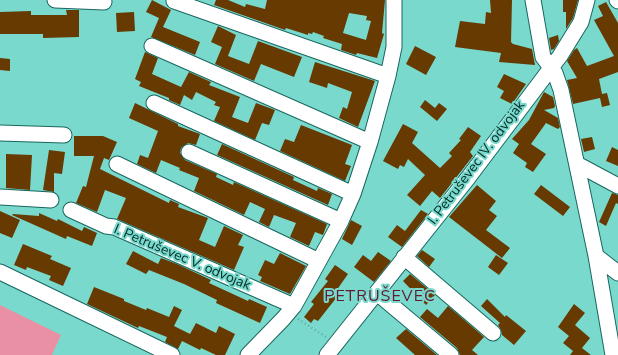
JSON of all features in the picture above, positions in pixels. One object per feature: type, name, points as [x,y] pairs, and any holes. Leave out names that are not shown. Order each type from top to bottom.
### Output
[{"type":"street","points":[[55,0],[104,2]]},
{"type":"street","points":[[248,355],[291,309],[342,221],[353,194],[370,142],[388,76],[394,47],[394,0]]},
{"type":"street","points":[[533,0],[543,57],[555,73],[561,90],[596,256],[613,355]]},
{"type":"street","name":"I. Petruševec IV. odvojak","points":[[332,350],[404,257],[468,178],[560,56],[581,22],[587,0]]},
{"type":"street","points":[[174,1],[388,76]]},
{"type":"street","points":[[152,46],[370,142]]},
{"type":"street","points":[[154,103],[353,194]]},
{"type":"street","points":[[0,133],[64,135]]},
{"type":"street","points":[[188,152],[342,221]]},
{"type":"street","points":[[117,164],[319,261]]},
{"type":"street","points":[[577,164],[618,186]]},
{"type":"street","points":[[0,197],[51,200]]},
{"type":"street","name":"I. Petruševec V. odvojak","points":[[71,210],[106,226],[114,227],[291,309]]},
{"type":"street","points":[[596,256],[618,273]]},
{"type":"street","points":[[404,257],[492,333]]},
{"type":"street","points":[[0,272],[172,355]]},
{"type":"street","points":[[377,293],[451,355]]},
{"type":"path","points":[[291,309],[332,350]]},
{"type":"shaded area","points":[[0,305],[61,335],[52,355],[0,355]]},
{"type":"building","points":[[152,0],[171,10],[163,27],[200,42],[195,55],[151,37],[159,18],[146,12]]},
{"type":"building","points":[[216,0],[228,0],[245,7],[246,4],[265,9],[267,0],[385,0],[382,33],[384,34],[377,58],[357,53],[356,55],[341,50],[342,44],[323,38],[324,36],[313,32],[312,34],[308,33],[308,35],[286,28],[285,30],[214,5]],"holes":[[[349,13],[367,16],[366,20],[371,21],[366,40],[343,33]]]},
{"type":"building","points":[[490,0],[512,0],[511,42],[513,44],[532,49],[535,65],[499,62],[501,53],[455,47],[460,21],[485,24],[486,12],[491,13]]},
{"type":"building","points":[[563,0],[578,0],[573,18],[566,29],[566,12],[563,12]]},
{"type":"building","points":[[606,2],[618,23],[618,72],[599,79],[602,94],[607,93],[610,105],[602,107],[600,98],[573,104],[567,80],[577,78],[567,61],[574,50],[577,48],[587,66],[614,56],[594,20],[603,16],[598,6]]},
{"type":"building","points":[[66,10],[79,10],[79,37],[43,38],[43,34],[0,34],[0,12],[31,11],[31,15],[67,15]]},
{"type":"building","points":[[134,12],[135,31],[117,32],[116,13]]},
{"type":"building","points":[[218,26],[236,35],[228,56],[249,64],[258,41],[302,57],[294,77],[261,64],[254,81],[215,64],[222,47],[211,42]]},
{"type":"building","points":[[558,35],[559,41],[554,49],[551,50],[549,38]]},
{"type":"building","points":[[415,46],[436,57],[426,75],[406,64]]},
{"type":"building","points":[[145,52],[158,58],[152,74],[181,87],[189,72],[211,82],[209,85],[240,97],[232,117],[248,123],[256,103],[275,110],[269,125],[262,123],[255,140],[214,121],[220,107],[214,105],[216,102],[196,92],[192,100],[184,95],[180,105],[169,100],[169,98],[139,86],[141,82],[135,79]]},
{"type":"building","points":[[0,58],[10,59],[10,71],[0,70]]},
{"type":"building","points":[[315,62],[375,81],[358,127],[339,118],[343,107],[347,109],[352,92],[328,83],[327,88],[309,82]]},
{"type":"building","points":[[504,74],[526,84],[512,104],[500,98],[504,91],[497,87]]},
{"type":"building","points":[[544,92],[553,97],[555,106],[554,108],[544,110],[558,118],[560,127],[558,129],[546,123],[531,144],[546,154],[533,172],[525,167],[527,163],[513,153],[519,144],[512,139],[529,120]]},
{"type":"building","points":[[425,100],[435,108],[439,103],[447,109],[437,121],[420,107]]},
{"type":"building","points":[[135,103],[178,124],[178,126],[200,134],[196,145],[188,143],[181,148],[180,153],[185,160],[217,174],[216,177],[233,185],[234,182],[327,224],[323,235],[315,232],[309,246],[290,237],[296,223],[274,215],[269,227],[259,222],[265,209],[250,202],[244,215],[194,191],[199,178],[179,170],[180,168],[161,160],[156,173],[137,164],[140,155],[148,158],[158,131],[129,118]]},
{"type":"building","points":[[403,124],[418,132],[412,143],[440,168],[452,156],[449,153],[461,140],[459,139],[468,127],[481,136],[470,152],[473,156],[440,198],[432,191],[420,206],[407,195],[425,175],[408,159],[404,167],[400,165],[398,169],[383,161]]},
{"type":"building","points":[[301,125],[352,145],[345,164],[351,166],[345,181],[280,151],[285,139],[294,142]]},
{"type":"building","points":[[74,136],[103,136],[117,142],[109,160],[104,158],[100,169],[169,203],[170,200],[179,204],[178,207],[208,218],[199,240],[215,247],[224,226],[243,235],[238,245],[244,247],[234,270],[117,219],[126,198],[105,190],[97,212],[76,203],[83,186],[86,187],[94,156],[74,156]]},
{"type":"building","points":[[592,137],[595,149],[584,152],[581,139]]},
{"type":"building","points":[[222,144],[294,177],[293,180],[317,191],[318,188],[332,194],[328,205],[217,155]]},
{"type":"building","points":[[612,147],[618,150],[618,166],[606,161]]},
{"type":"building","points":[[49,150],[65,152],[62,174],[54,173],[54,192],[43,190]]},
{"type":"building","points":[[6,154],[32,155],[30,190],[6,188]]},
{"type":"building","points":[[477,185],[496,201],[489,210],[497,216],[486,230],[510,248],[502,258],[449,217]]},
{"type":"building","points":[[541,185],[570,207],[563,216],[534,194]]},
{"type":"building","points":[[612,193],[618,195],[618,204],[616,203],[606,226],[599,222]]},
{"type":"building","points":[[421,210],[428,214],[402,247],[388,237],[397,225],[405,231]]},
{"type":"building","points":[[0,211],[20,220],[12,238],[0,233]]},
{"type":"building","points":[[39,213],[57,221],[58,219],[82,231],[84,227],[97,233],[92,246],[67,236],[66,239],[12,215],[39,216]]},
{"type":"building","points":[[351,220],[362,226],[352,245],[342,239]]},
{"type":"building","points":[[23,244],[52,256],[50,259],[71,268],[63,286],[49,280],[51,276],[27,267],[26,270],[14,265]]},
{"type":"building","points":[[422,250],[435,259],[429,267],[417,256]]},
{"type":"building","points":[[133,251],[158,264],[161,258],[177,264],[211,280],[209,283],[248,301],[249,299],[267,307],[260,323],[216,303],[217,300],[184,284],[149,270],[146,274],[126,264]]},
{"type":"building","points":[[378,252],[391,261],[374,282],[354,267],[363,255],[371,261]]},
{"type":"building","points":[[280,253],[306,266],[290,294],[260,281],[262,277],[258,275],[265,260],[274,264]]},
{"type":"building","points":[[496,255],[508,263],[499,275],[488,267]]},
{"type":"building","points":[[335,265],[348,274],[334,294],[337,297],[318,321],[314,319],[311,323],[304,317],[314,304],[311,302],[328,281],[325,279]]},
{"type":"building","points":[[410,274],[435,295],[426,305],[403,281]]},
{"type":"building","points":[[94,287],[146,310],[147,308],[169,317],[174,306],[182,310],[174,326],[190,334],[196,323],[216,333],[219,326],[235,334],[225,355],[216,355],[201,348],[200,350],[182,341],[178,349],[165,342],[167,337],[139,326],[138,328],[87,304]]},
{"type":"building","points":[[487,299],[505,317],[506,315],[526,331],[514,345],[502,335],[498,325],[500,323],[481,306]]},
{"type":"building","points":[[574,304],[585,313],[575,325],[590,338],[582,348],[591,355],[570,355],[573,351],[563,343],[569,336],[558,327]]},
{"type":"building","points":[[448,306],[484,337],[472,350],[478,355],[460,355],[457,348],[420,317],[427,309],[438,318]]},
{"type":"building","points":[[406,329],[437,355],[415,355],[396,338]]},
{"type":"district","name":"PETRUŠEVEC","points":[[380,297]]}]
